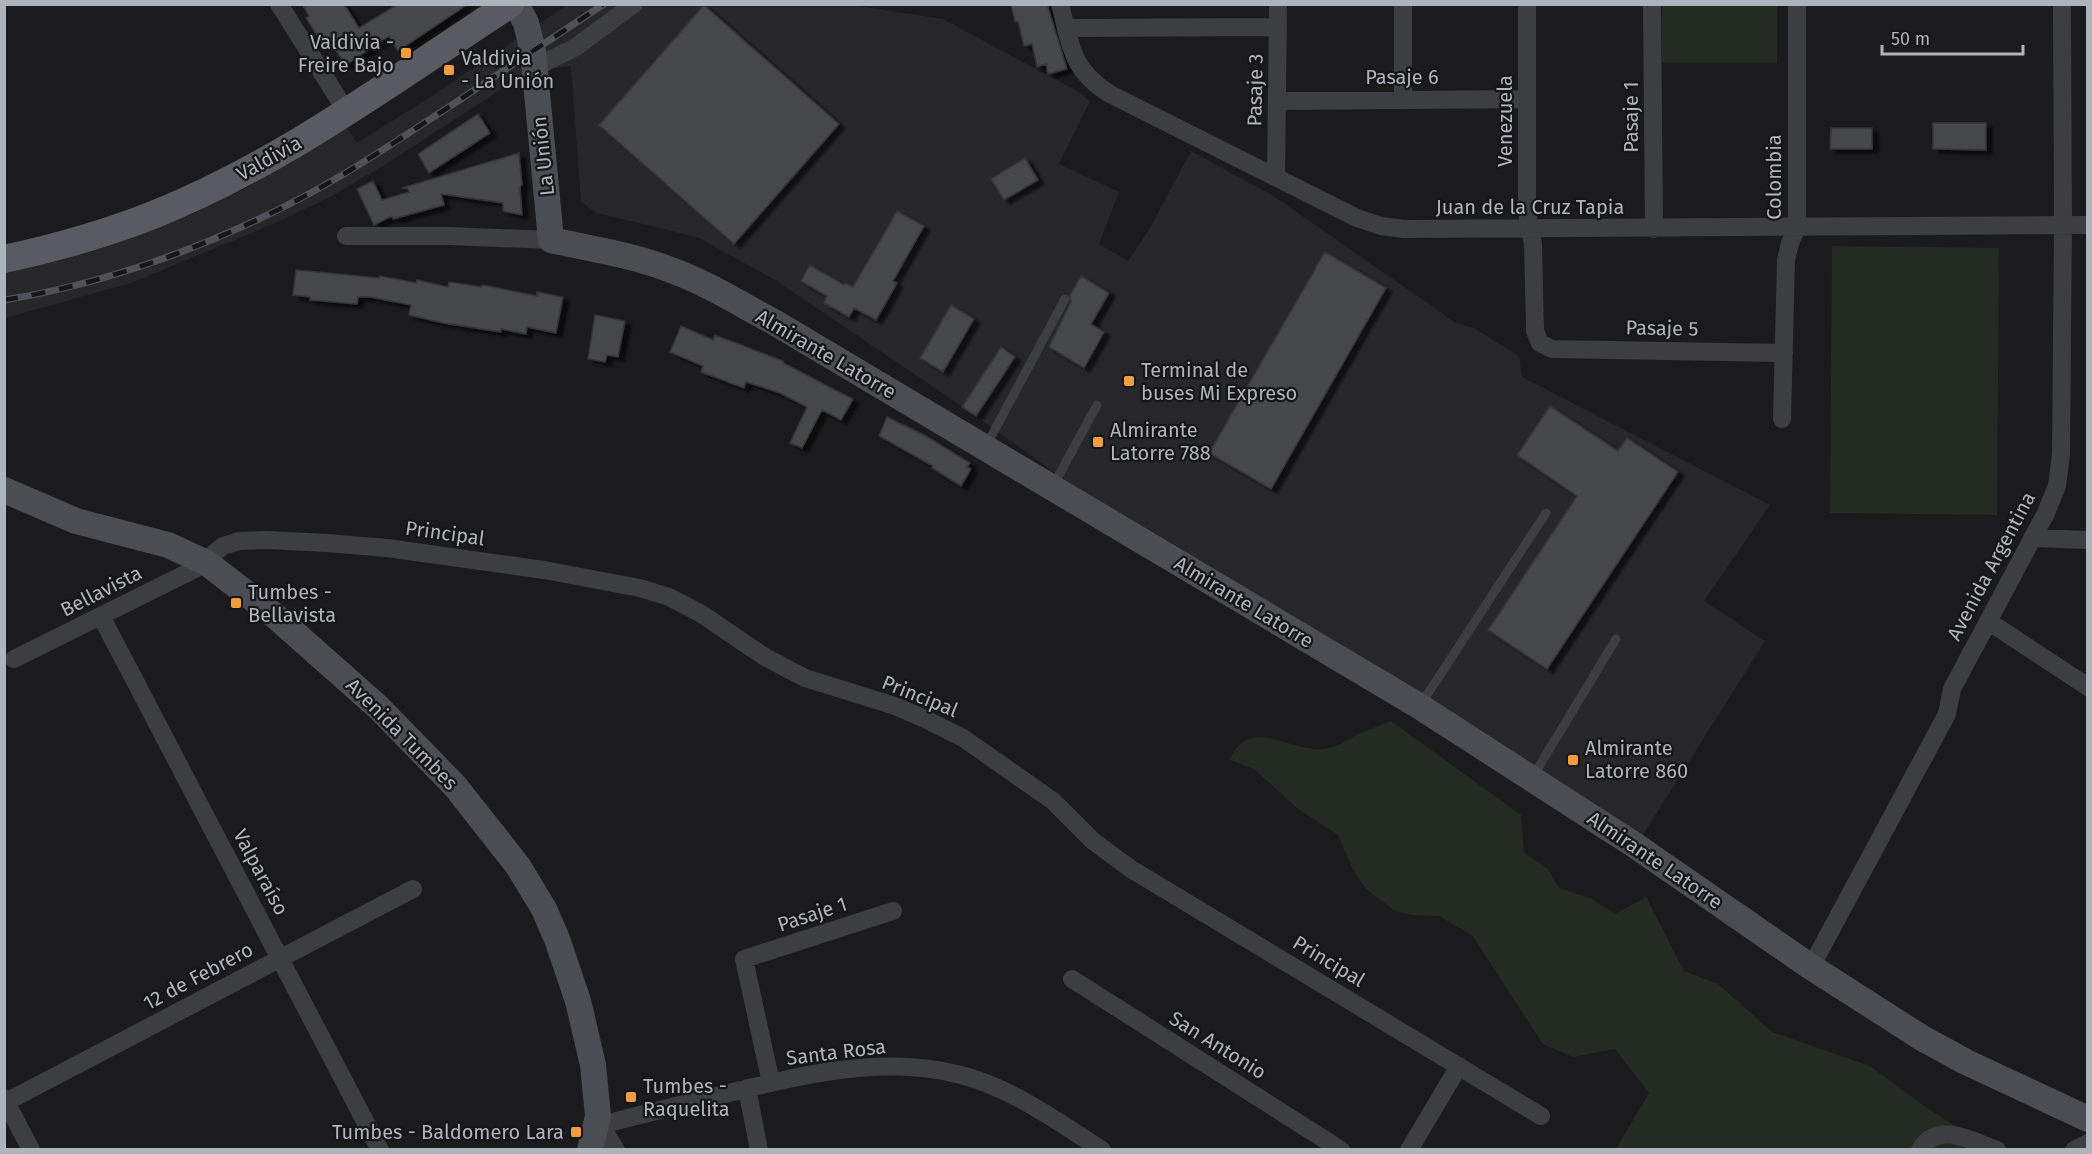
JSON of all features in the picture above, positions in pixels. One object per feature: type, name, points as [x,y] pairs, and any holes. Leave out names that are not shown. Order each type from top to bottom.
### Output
[{"type":"main road","name":"Valdivia","points":[[4,259],[75,241],[152,216],[271,159],[510,4]]},
{"type":"main road","name":"La Unión","points":[[516,4],[530,37],[551,240]]},
{"type":"main road","name":"Almirante Latorre","points":[[551,240],[647,262],[671,270],[706,285],[774,322],[1419,706],[1643,850],[1811,967],[1931,1042],[1966,1062],[2088,1119]]},
{"type":"main road","name":"Avenida Tumbes","points":[[4,490],[76,521],[168,545],[207,563],[274,615],[378,707],[456,786],[519,866],[544,909],[557,939],[578,1000],[595,1075],[598,1106],[594,1138]]},
{"type":"street","points":[[279,4],[346,111]]},
{"type":"street","points":[[534,68],[576,47],[634,4]]},
{"type":"street","name":"Juan de la Cruz Tapia","points":[[1060,4],[1077,61],[1091,81],[1110,94],[1357,218],[1381,226],[1404,229],[1654,229],[2088,225]]},
{"type":"street","name":"Pasaje 3","points":[[1276,176],[1278,4]]},
{"type":"street","points":[[1403,4],[1403,100]]},
{"type":"street","name":"Venezuela","points":[[1527,4],[1527,212],[1533,244],[1535,331],[1540,343]]},
{"type":"street","name":"Pasaje 1","points":[[1652,4],[1654,229]]},
{"type":"street","name":"Colombia","points":[[1782,419],[1786,260],[1797,228],[1797,4]]},
{"type":"street","name":"Avenida Argentina","points":[[1811,967],[1947,714],[1952,689],[2052,500],[2060,470],[2063,225],[2062,4]]},
{"type":"street","points":[[1066,28],[1278,27]]},
{"type":"street","name":"Pasaje 6","points":[[1277,100],[1527,99]]},
{"type":"street","name":"Almirante Latorre","points":[[346,236],[448,236],[551,240]]},
{"type":"street","name":"Pasaje 5","points":[[1540,343],[1552,349],[1784,353]]},
{"type":"street","points":[[2032,538],[2088,540]]},
{"type":"street","name":"Principal","points":[[207,563],[211,556],[223,546],[239,541],[327,543],[407,551],[544,570],[640,588],[669,597],[700,613],[765,657],[805,678],[895,706],[963,738],[1053,801],[1110,855],[1541,1116]]},
{"type":"street","name":"Bellavista","points":[[14,659],[207,563]]},
{"type":"street","name":"Valparaíso","points":[[101,616],[380,1149]]},
{"type":"street","points":[[1988,621],[2088,687]]},
{"type":"street","name":"12 de Febrero","points":[[5,1101],[413,889]]},
{"type":"street","name":"Pasaje 1","points":[[771,1083],[744,959],[893,911]]},
{"type":"street","name":"San Antonio","points":[[1072,979],[1341,1149]]},
{"type":"street","points":[[1409,1149],[1459,1066]]},
{"type":"street","name":"Santa Rosa","points":[[594,1138],[747,1088],[835,1071],[873,1067],[932,1069],[962,1075],[1010,1095],[1102,1149]]},
{"type":"street","points":[[747,1088],[759,1149]]},
{"type":"street","points":[[5,1101],[31,1149]]},
{"type":"street","points":[[594,1138],[606,1134],[616,1149]]},
{"type":"street","points":[[1920,1149],[1935,1135],[1949,1134],[1996,1149]]},
{"type":"street","points":[[2074,1149],[2088,1143]]},
{"type":"lane","points":[[984,448],[1065,299]]},
{"type":"lane","points":[[1052,488],[1097,405]]},
{"type":"lane","points":[[1419,706],[1546,513]]},
{"type":"lane","points":[[1532,778],[1616,639]]},
{"type":"shaded area","points":[[846,4],[943,19],[1077,91],[1090,101],[1059,164],[1119,192],[1099,244],[1128,261],[1150,228],[1191,151],[1272,195],[1456,323],[1474,328],[1519,356],[1522,377],[1770,505],[1704,601],[1765,641],[1637,844],[1109,512],[976,416],[777,281],[697,237],[597,213],[588,207],[581,201],[571,66],[526,73],[383,166],[330,197],[271,225],[131,283],[5,318],[5,274],[91,250],[185,217],[252,185],[347,128],[357,143],[432,96],[567,5]]},
{"type":"shaded area","points":[[1662,5],[1777,5],[1777,63],[1662,63]]},
{"type":"shaded area","points":[[1832,246],[1999,248],[1997,515],[1830,513]]},
{"type":"shaded area","points":[[1391,721],[1521,815],[1524,853],[1548,869],[1559,888],[1592,899],[1615,914],[1646,897],[1684,971],[1718,984],[1772,1032],[1870,1066],[1931,1111],[1990,1149],[1616,1149],[1649,1093],[1615,1049],[1573,1057],[1543,1044],[1472,935],[1439,916],[1411,915],[1394,910],[1366,889],[1353,870],[1338,835],[1298,809],[1254,769],[1230,760],[1238,746],[1248,739],[1259,737],[1311,749],[1324,749],[1339,745]]},
{"type":"building","points":[[302,4],[344,4],[359,28],[398,4],[468,4],[398,51],[389,36],[346,65],[328,39],[322,43],[306,18],[309,16]]},
{"type":"building","points":[[1011,4],[1047,4],[1067,69],[1048,74],[1046,64],[1037,67],[1032,44],[1024,46]]},
{"type":"building","points":[[704,5],[839,124],[734,244],[599,125]]},
{"type":"building","points":[[478,114],[490,133],[429,173],[418,154]]},
{"type":"building","points":[[1933,123],[1986,123],[1986,150],[1933,149]]},
{"type":"building","points":[[1831,128],[1872,128],[1872,149],[1830,149]]},
{"type":"building","points":[[519,153],[522,215],[503,211],[503,203],[441,194],[444,205],[393,219],[392,216],[374,225],[357,189],[373,181],[382,200],[409,192],[408,189],[402,188]]},
{"type":"building","points":[[1025,158],[1038,180],[1004,200],[991,179]]},
{"type":"building","points":[[897,211],[924,226],[893,281],[897,283],[876,320],[854,308],[849,317],[824,303],[827,296],[801,281],[810,265],[844,285],[845,283],[853,287]]},
{"type":"building","points":[[1325,252],[1386,288],[1271,489],[1209,453]]},
{"type":"building","points":[[296,270],[379,278],[380,276],[416,283],[417,280],[448,287],[449,282],[482,287],[482,285],[537,296],[537,292],[563,297],[556,333],[527,327],[526,334],[501,329],[501,332],[409,315],[411,305],[370,297],[358,297],[357,304],[310,300],[310,297],[293,295]]},
{"type":"building","points":[[1081,276],[1109,293],[1091,324],[1104,332],[1084,368],[1049,347],[1071,302],[1070,295]]},
{"type":"building","points":[[951,305],[974,319],[943,372],[920,358]]},
{"type":"building","points":[[595,315],[625,321],[618,357],[607,355],[605,362],[588,359]]},
{"type":"building","points":[[681,326],[713,340],[715,335],[783,361],[853,399],[841,420],[822,410],[802,448],[790,443],[807,407],[780,393],[746,382],[744,388],[701,372],[703,366],[670,352]]},
{"type":"building","points":[[1001,347],[1015,357],[976,416],[962,407]]},
{"type":"building","points":[[1550,406],[1618,451],[1627,438],[1678,472],[1547,669],[1488,630],[1577,496],[1517,455]]},
{"type":"building","points":[[887,417],[926,436],[970,463],[967,467],[971,469],[961,486],[932,468],[933,466],[879,436]]},
{"type":"railway","points":[[4,300],[80,284],[156,261],[266,216],[320,188],[377,153],[604,4]]},
{"type":"place","name":"Valdivia - Freire Bajo","points":[[406,53]]},
{"type":"place","name":"Valdivia - La Unión","points":[[449,70]]},
{"type":"place","name":"Terminal de buses Mi Expreso","points":[[1129,381]]},
{"type":"place","name":"Almirante Latorre 788","points":[[1098,442]]},
{"type":"place","name":"Tumbes - Bellavista","points":[[236,603]]},
{"type":"place","name":"Almirante Latorre 860","points":[[1573,760]]},
{"type":"place","name":"Tumbes - Raquelita","points":[[631,1097]]},
{"type":"place","name":"Tumbes - Baldomero Lara","points":[[576,1132]]}]
